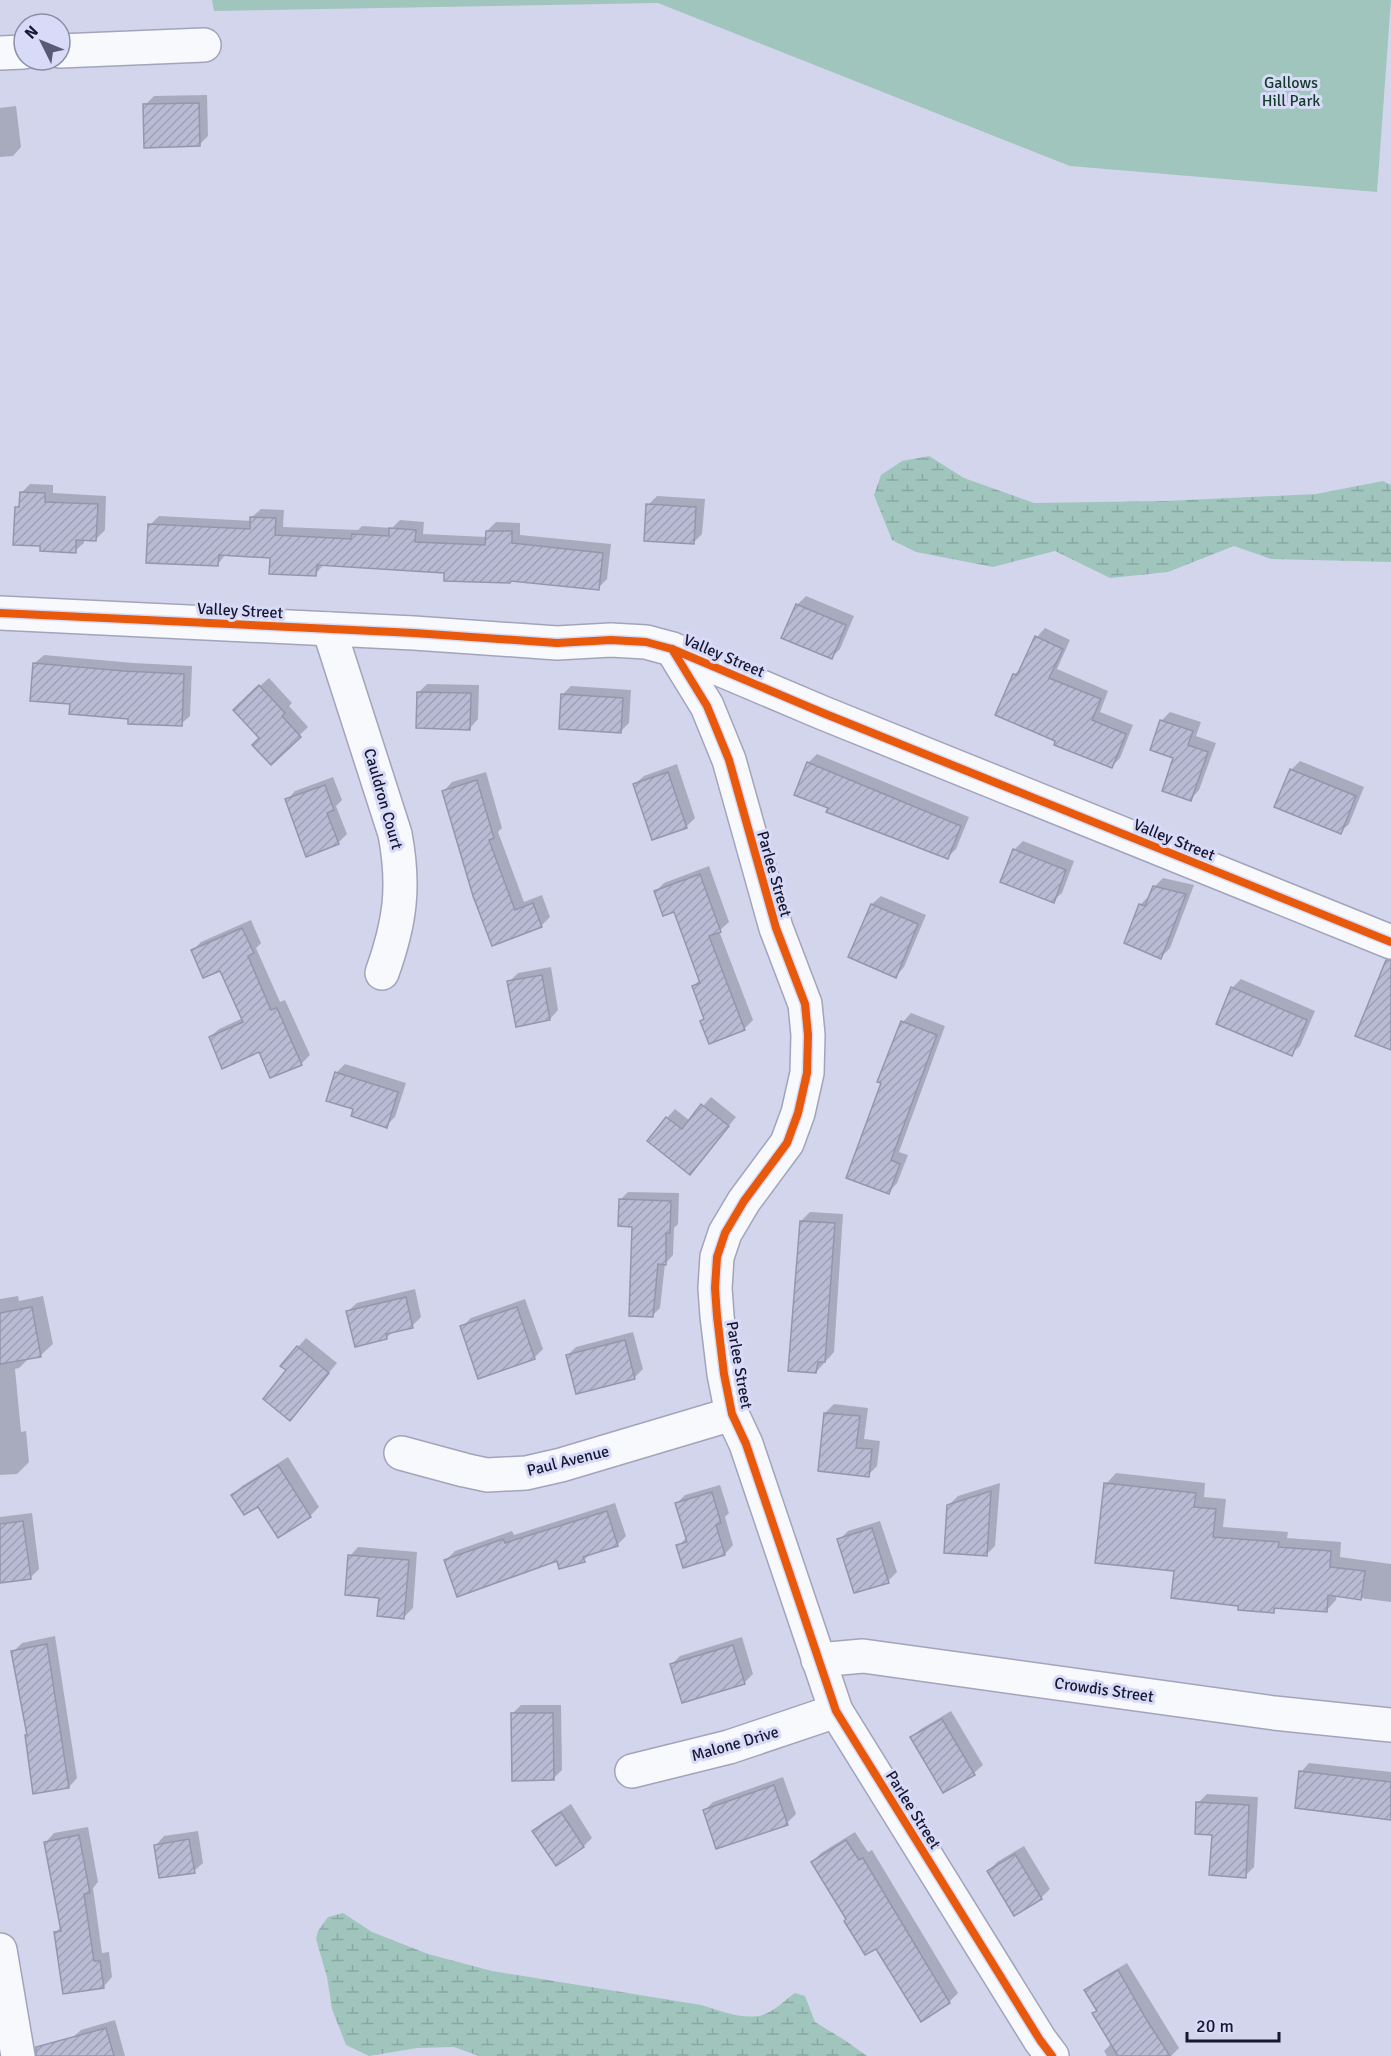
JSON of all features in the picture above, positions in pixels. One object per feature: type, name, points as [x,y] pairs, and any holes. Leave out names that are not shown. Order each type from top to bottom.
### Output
[{"type":"street","points":[[72,50],[204,45]]},
{"type":"street","name":"Valley Street","points":[[0,613],[414,633],[557,644],[611,640],[646,642],[672,649],[823,713],[1391,942]]},
{"type":"street","name":"Cauldron Court","points":[[329,629],[395,834],[400,859],[402,884],[399,915],[391,949],[382,973]]},
{"type":"street","name":"Parlee Street","points":[[672,649],[706,706],[729,760],[776,928],[805,1004],[808,1035],[807,1073],[798,1113],[787,1143],[744,1201],[725,1233],[717,1257],[715,1288],[719,1344],[732,1414],[746,1444],[836,1711],[1052,2056]]},
{"type":"street","name":"Paul Avenue","points":[[401,1453],[487,1474],[526,1473],[561,1465],[732,1414]]},
{"type":"street","name":"Crowdis Street","points":[[818,1660],[863,1656],[1274,1713],[1391,1725]]},
{"type":"street","name":"Malone Drive","points":[[633,1771],[729,1748],[836,1711]]},
{"type":"street","points":[[0,1950],[18,2056]]},
{"type":"green space","name":"Gallows Hill Park","points":[[212,0],[1391,0],[1377,192],[1070,166],[658,3],[214,11]]},
{"type":"green space","points":[[929,456],[964,478],[1034,503],[1166,501],[1316,494],[1383,481],[1391,485],[1391,562],[1271,559],[1234,546],[1168,572],[1110,578],[1055,551],[993,567],[916,552],[892,540],[874,495],[881,475],[902,461]]},
{"type":"green space","points":[[343,1913],[372,1932],[428,1954],[492,1971],[701,2005],[736,2015],[751,2017],[763,2015],[795,1993],[805,1996],[815,2022],[867,2056],[479,2056],[454,2047],[417,2048],[369,2056],[346,2045],[332,2009],[327,1977],[316,1939],[318,1931],[328,1917]]},
{"type":"building","points":[[199,103],[200,146],[144,148],[143,104]]},
{"type":"building","points":[[20,492],[45,493],[45,502],[98,504],[96,541],[76,540],[76,553],[40,551],[40,546],[13,545],[15,507],[19,507]]},
{"type":"building","points":[[646,504],[696,507],[694,544],[644,541]]},
{"type":"building","points":[[250,517],[276,518],[275,535],[351,539],[352,534],[389,536],[389,528],[416,530],[415,542],[485,545],[486,531],[512,531],[512,543],[603,553],[599,590],[511,581],[510,583],[444,581],[444,573],[317,565],[316,576],[269,574],[270,558],[219,555],[218,566],[146,563],[148,524],[250,529]]},
{"type":"building","points":[[796,604],[846,625],[832,659],[781,638]]},
{"type":"building","points":[[1035,636],[1063,649],[1049,678],[1101,699],[1092,720],[1126,734],[1112,768],[1054,745],[1055,741],[995,715],[1013,674],[1017,675]]},
{"type":"building","points":[[33,663],[184,674],[182,726],[128,724],[128,719],[69,714],[70,704],[30,701]]},
{"type":"building","points":[[259,685],[285,713],[282,716],[301,737],[271,765],[252,745],[259,738],[233,710]]},
{"type":"building","points":[[417,692],[471,693],[470,730],[416,728]]},
{"type":"building","points":[[561,694],[623,698],[621,733],[559,729]]},
{"type":"building","points":[[1160,720],[1193,731],[1188,745],[1208,752],[1191,801],[1162,791],[1173,758],[1150,750]]},
{"type":"building","points":[[807,762],[961,826],[948,859],[826,812],[828,808],[794,795]]},
{"type":"building","points":[[1290,769],[1356,796],[1341,834],[1274,807]]},
{"type":"building","points":[[668,772],[687,828],[652,840],[633,784]]},
{"type":"building","points":[[477,780],[494,838],[489,840],[515,910],[533,903],[542,927],[492,946],[473,896],[442,791]]},
{"type":"building","points":[[325,785],[334,810],[327,813],[339,844],[306,857],[285,799]]},
{"type":"building","points":[[1013,849],[1066,870],[1054,903],[1000,882]]},
{"type":"building","points":[[700,874],[721,932],[709,936],[745,1030],[709,1044],[700,1021],[704,1019],[692,986],[700,983],[674,912],[663,916],[654,891]]},
{"type":"building","points":[[1153,886],[1186,894],[1161,959],[1124,943],[1139,904],[1145,906]]},
{"type":"building","points":[[871,904],[918,924],[896,978],[848,957]]},
{"type":"building","points":[[242,928],[254,953],[248,956],[271,1010],[277,1008],[302,1065],[270,1078],[259,1052],[222,1069],[209,1037],[243,1022],[220,971],[203,978],[191,950]]},
{"type":"building","points":[[1386,960],[1391,960],[1391,1050],[1355,1036]]},
{"type":"building","points":[[542,975],[550,1020],[516,1027],[507,981]]},
{"type":"building","points":[[1231,987],[1307,1020],[1292,1056],[1216,1024]]},
{"type":"building","points":[[901,1021],[937,1035],[891,1160],[900,1164],[889,1194],[846,1178],[881,1083],[877,1082]]},
{"type":"building","points":[[335,1072],[398,1092],[387,1128],[351,1116],[353,1109],[326,1101]]},
{"type":"building","points":[[701,1104],[729,1126],[690,1175],[647,1141],[666,1117],[682,1129]]},
{"type":"building","points":[[619,1199],[671,1201],[670,1233],[666,1233],[666,1265],[658,1264],[653,1317],[629,1316],[632,1227],[618,1226]]},
{"type":"building","points":[[800,1221],[835,1223],[825,1362],[818,1362],[816,1373],[788,1371]]},
{"type":"building","points":[[406,1297],[413,1328],[386,1334],[387,1339],[355,1347],[346,1311]]},
{"type":"building","points":[[32,1307],[41,1357],[0,1364],[0,1313]]},
{"type":"building","points":[[517,1307],[535,1359],[478,1379],[460,1326]]},
{"type":"building","points":[[625,1340],[635,1379],[576,1394],[566,1355]]},
{"type":"building","points":[[297,1346],[329,1373],[290,1421],[263,1399],[286,1370],[280,1366]]},
{"type":"building","points":[[824,1413],[860,1416],[856,1448],[872,1449],[869,1477],[818,1471]]},
{"type":"building","points":[[278,1465],[311,1517],[278,1538],[258,1507],[244,1515],[231,1495]]},
{"type":"building","points":[[1104,1483],[1196,1493],[1194,1507],[1216,1509],[1213,1537],[1279,1542],[1278,1547],[1331,1551],[1330,1567],[1365,1571],[1361,1600],[1328,1595],[1327,1612],[1274,1608],[1274,1613],[1238,1610],[1238,1606],[1171,1598],[1174,1571],[1095,1563]]},
{"type":"building","points":[[991,1491],[987,1556],[944,1553],[947,1505]]},
{"type":"building","points":[[712,1492],[721,1523],[716,1525],[725,1555],[683,1568],[676,1545],[687,1542],[675,1503]]},
{"type":"building","points":[[607,1511],[618,1546],[583,1557],[585,1562],[559,1569],[557,1561],[457,1597],[444,1560],[503,1539],[505,1543]]},
{"type":"building","points":[[23,1521],[31,1579],[0,1583],[0,1524]]},
{"type":"building","points":[[872,1528],[889,1583],[854,1593],[837,1539]]},
{"type":"building","points":[[348,1555],[409,1560],[404,1619],[377,1616],[379,1598],[345,1595]]},
{"type":"building","points":[[47,1644],[69,1788],[33,1794],[25,1735],[27,1735],[11,1651]]},
{"type":"building","points":[[733,1645],[745,1684],[682,1703],[670,1664]]},
{"type":"building","points":[[511,1713],[553,1713],[554,1780],[512,1781]]},
{"type":"building","points":[[942,1719],[975,1775],[943,1793],[910,1737]]},
{"type":"building","points":[[1299,1771],[1391,1782],[1391,1820],[1295,1808]]},
{"type":"building","points":[[774,1785],[788,1825],[716,1849],[703,1810]]},
{"type":"building","points":[[1196,1802],[1249,1805],[1246,1878],[1209,1875],[1212,1835],[1195,1834]]},
{"type":"building","points":[[561,1812],[584,1847],[556,1866],[532,1831]]},
{"type":"building","points":[[79,1835],[90,1893],[84,1894],[94,1961],[100,1961],[104,1988],[63,1994],[54,1932],[61,1931],[44,1842]]},
{"type":"building","points":[[189,1839],[195,1873],[159,1878],[154,1845]]},
{"type":"building","points":[[846,1840],[859,1860],[863,1858],[950,2003],[921,2022],[876,1949],[865,1955],[811,1862]]},
{"type":"building","points":[[1015,1854],[1042,1899],[1014,1916],[987,1871]]},
{"type":"building","points":[[1118,1970],[1170,2056],[1118,2056],[1092,2013],[1097,2011],[1084,1990]]},
{"type":"building","points":[[106,2028],[114,2056],[36,2056],[36,2047]]},
{"type":"cycle path","points":[[0,613],[414,633],[557,643],[611,640],[646,642],[672,649],[823,713],[1391,942]]},
{"type":"cycle path","points":[[672,649],[707,706],[729,760],[776,928],[805,1004],[808,1035],[807,1073],[798,1113],[787,1143],[744,1201],[725,1233],[717,1257],[715,1288],[717,1316],[724,1374],[732,1414],[746,1444],[836,1711],[1052,2056]]}]
